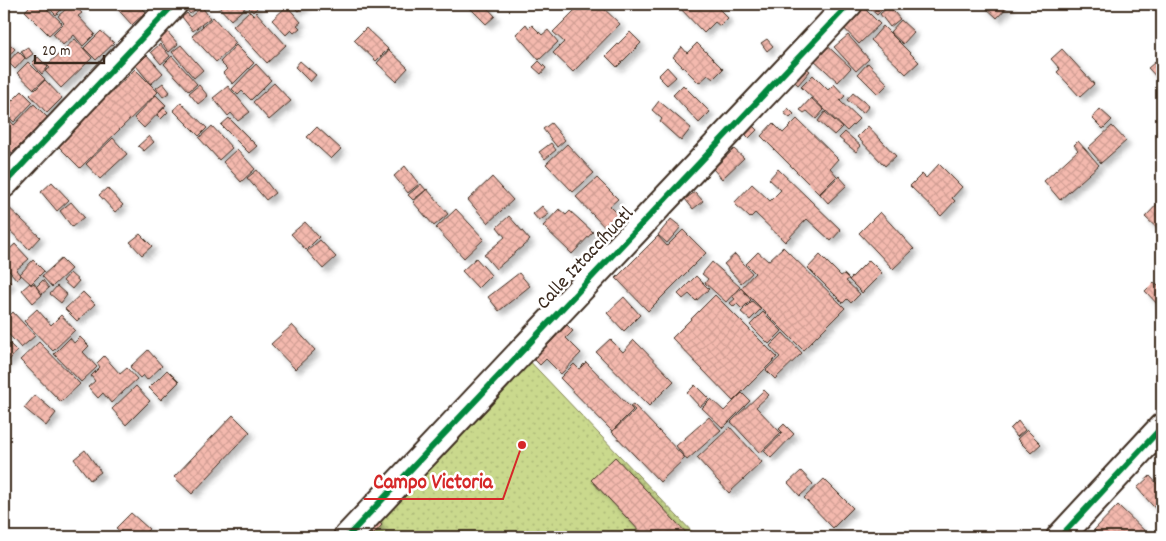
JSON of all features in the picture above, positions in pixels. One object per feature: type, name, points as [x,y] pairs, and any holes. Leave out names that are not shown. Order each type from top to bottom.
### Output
[{"type":"street","points":[[7,173],[174,4]]},
{"type":"street","name":"Calle Iztaccíhuatl","points":[[347,537],[849,4]]},
{"type":"street","points":[[1060,537],[1162,427]]},
{"type":"green space","points":[[521,352],[697,537],[347,537]]},
{"type":"building","points":[[32,4],[42,4],[62,23],[49,35],[25,11]]},
{"type":"building","points":[[45,4],[60,4],[57,6],[61,10],[56,15]]},
{"type":"building","points":[[72,4],[82,13],[78,16],[95,34],[83,46],[74,35],[63,45],[53,34],[64,23],[58,16]]},
{"type":"building","points":[[113,4],[138,4],[146,12],[132,25]]},
{"type":"building","points":[[192,4],[200,6],[190,14],[186,9]]},
{"type":"building","points":[[216,4],[242,4],[246,7],[231,20]]},
{"type":"building","points":[[245,4],[261,4],[253,12]]},
{"type":"building","points":[[291,4],[306,4],[298,11]]},
{"type":"building","points":[[466,4],[484,4],[495,16],[486,24]]},
{"type":"building","points":[[581,4],[599,4],[620,24],[573,72],[553,53],[564,42],[553,32]]},
{"type":"building","points":[[676,4],[714,4],[728,18],[720,26],[715,22],[704,33]]},
{"type":"building","points":[[860,4],[880,24],[859,44],[838,22]]},
{"type":"building","points":[[865,4],[887,4],[877,15]]},
{"type":"building","points":[[986,4],[1010,4],[997,18],[984,6]]},
{"type":"building","points":[[287,6],[301,22],[297,25],[300,28],[294,33],[291,30],[286,35],[272,20]]},
{"type":"building","points":[[889,6],[900,19],[890,27],[880,14]]},
{"type":"building","points":[[202,7],[210,18],[193,31],[182,17],[187,13],[190,17]]},
{"type":"building","points":[[249,11],[253,15],[256,12],[286,45],[267,63],[233,26]]},
{"type":"building","points":[[213,17],[236,43],[216,62],[192,36]]},
{"type":"building","points":[[901,20],[914,32],[903,44],[890,32]]},
{"type":"building","points":[[526,24],[529,28],[532,25],[542,35],[548,30],[558,42],[539,60],[516,34]]},
{"type":"building","points":[[883,26],[919,62],[906,74],[871,40]]},
{"type":"building","points":[[366,28],[388,49],[376,61],[354,40]]},
{"type":"building","points":[[166,30],[178,44],[169,52],[157,38]]},
{"type":"building","points":[[101,31],[114,43],[96,60],[84,48]]},
{"type":"building","points":[[630,32],[641,43],[617,67],[606,56]]},
{"type":"building","points":[[848,35],[869,59],[856,71],[834,47]]},
{"type":"building","points":[[4,38],[15,49],[4,61]]},
{"type":"building","points":[[819,38],[851,68],[838,82],[813,59]]},
{"type":"building","points":[[75,39],[92,58],[61,88],[45,71],[50,68],[47,65],[59,54],[64,59],[68,55],[63,50]]},
{"type":"building","points":[[767,39],[773,46],[767,51],[761,43]]},
{"type":"building","points":[[697,43],[723,69],[713,79],[708,75],[699,83],[673,57],[682,47],[687,53]]},
{"type":"building","points":[[160,44],[170,56],[161,64],[151,52]]},
{"type":"building","points":[[181,45],[203,70],[194,78],[172,52]]},
{"type":"building","points":[[236,45],[254,63],[233,84],[223,73],[227,69],[220,62]]},
{"type":"building","points":[[28,47],[33,54],[26,59],[21,51]]},
{"type":"building","points":[[1062,49],[1094,84],[1080,97],[1057,72],[1060,69],[1051,59]]},
{"type":"building","points":[[389,50],[408,68],[396,81],[377,63]]},
{"type":"building","points":[[18,51],[25,58],[15,69],[8,62]]},
{"type":"building","points":[[147,55],[163,73],[151,84],[136,66]]},
{"type":"building","points":[[172,56],[197,84],[189,91],[164,64]]},
{"type":"building","points":[[38,57],[48,67],[42,74],[32,63]]},
{"type":"building","points":[[1161,57],[1162,80],[1160,81],[1148,68]]},
{"type":"building","points":[[300,61],[316,75],[310,82],[295,67]]},
{"type":"building","points":[[539,61],[546,68],[541,74],[533,67]]},
{"type":"building","points":[[798,61],[810,71],[798,85],[787,75]]},
{"type":"building","points":[[28,62],[45,79],[34,89],[17,73]]},
{"type":"building","points":[[868,63],[888,84],[878,94],[858,74]]},
{"type":"building","points":[[256,64],[271,80],[251,100],[242,91],[238,95],[232,89]]},
{"type":"building","points":[[667,67],[676,77],[667,85],[658,76]]},
{"type":"building","points":[[135,69],[158,92],[80,168],[57,145]]},
{"type":"building","points":[[813,75],[828,90],[834,84],[845,96],[840,101],[859,119],[847,131],[801,87]]},
{"type":"building","points":[[45,80],[62,98],[47,113],[30,95]]},
{"type":"building","points":[[163,83],[170,92],[163,97],[156,88]]},
{"type":"building","points":[[274,83],[291,101],[269,120],[253,102]]},
{"type":"building","points":[[199,85],[208,96],[198,104],[189,93]]},
{"type":"building","points":[[683,85],[710,112],[699,123],[673,95]]},
{"type":"building","points":[[228,86],[250,112],[238,121],[231,113],[228,116],[213,98]]},
{"type":"building","points":[[22,91],[33,102],[14,122],[4,112],[4,104],[9,98],[12,101]]},
{"type":"building","points":[[853,93],[869,106],[863,113],[847,100]]},
{"type":"building","points":[[156,95],[166,105],[144,128],[134,118]]},
{"type":"building","points":[[811,98],[824,110],[816,119],[807,111],[804,113],[800,110]]},
{"type":"building","points":[[659,101],[691,128],[681,141],[660,122],[662,119],[652,110]]},
{"type":"building","points":[[181,103],[207,128],[199,136],[173,110]]},
{"type":"building","points":[[34,104],[48,118],[12,153],[4,144],[4,114],[14,125]]},
{"type":"building","points":[[164,108],[168,112],[161,119],[157,115]]},
{"type":"building","points":[[788,108],[794,114],[790,118],[784,113]]},
{"type":"building","points":[[1100,109],[1112,120],[1103,129],[1092,118]]},
{"type":"building","points":[[825,112],[842,127],[834,135],[818,121]]},
{"type":"building","points":[[229,118],[257,146],[249,153],[221,125]]},
{"type":"building","points":[[797,119],[838,159],[830,168],[837,176],[819,194],[761,136],[773,123],[783,133]]},
{"type":"building","points":[[551,123],[565,140],[557,147],[543,129]]},
{"type":"building","points":[[751,124],[757,130],[749,138],[743,132]]},
{"type":"building","points":[[212,126],[232,148],[219,160],[199,138]]},
{"type":"building","points":[[868,126],[896,156],[885,166],[857,137]]},
{"type":"building","points":[[1112,126],[1126,141],[1101,163],[1088,148]]},
{"type":"building","points":[[317,127],[341,149],[331,159],[307,137]]},
{"type":"building","points":[[845,132],[861,146],[856,152],[839,138]]},
{"type":"building","points":[[149,136],[154,142],[144,151],[138,146]]},
{"type":"building","points":[[113,138],[127,154],[100,179],[86,164]]},
{"type":"building","points":[[1078,141],[1099,165],[1060,200],[1044,181],[1078,150],[1074,145]]},
{"type":"building","points":[[551,143],[556,150],[545,159],[539,152]]},
{"type":"building","points":[[567,144],[594,173],[573,192],[546,164]]},
{"type":"building","points":[[237,149],[255,169],[241,182],[223,162]]},
{"type":"building","points":[[734,149],[744,158],[722,179],[713,169]]},
{"type":"building","points":[[939,164],[962,187],[952,198],[955,201],[941,216],[910,186],[922,174],[926,178]]},
{"type":"building","points":[[405,166],[419,184],[408,193],[394,176]]},
{"type":"building","points":[[778,169],[841,230],[831,241],[807,219],[785,242],[755,213],[750,218],[734,203],[752,184],[770,201],[781,190],[769,179]]},
{"type":"building","points":[[257,170],[275,193],[266,200],[247,178]]},
{"type":"building","points":[[839,176],[847,185],[828,203],[820,194]]},
{"type":"building","points":[[492,177],[513,200],[488,223],[468,200]]},
{"type":"building","points":[[597,178],[618,199],[610,206],[624,220],[610,233],[576,197]]},
{"type":"building","points":[[52,182],[69,200],[57,211],[41,192]]},
{"type":"building","points":[[421,184],[426,190],[413,200],[408,195]]},
{"type":"building","points":[[107,188],[123,205],[115,212],[99,195]]},
{"type":"building","points":[[427,189],[448,214],[434,226],[413,202]]},
{"type":"building","points":[[695,192],[703,201],[693,209],[685,199]]},
{"type":"building","points":[[1162,199],[1162,228],[1160,231],[1145,217]]},
{"type":"building","points":[[71,202],[84,217],[72,227],[60,211]]},
{"type":"building","points":[[4,203],[40,237],[29,249],[6,227],[4,229]]},
{"type":"building","points":[[542,206],[549,214],[539,221],[533,214]]},
{"type":"building","points":[[456,209],[484,239],[464,258],[436,228]]},
{"type":"building","points":[[559,209],[566,215],[570,211],[593,232],[572,254],[543,226]]},
{"type":"building","points":[[880,212],[914,249],[893,269],[859,233]]},
{"type":"building","points":[[509,216],[530,240],[496,269],[484,255],[505,237],[497,227]]},
{"type":"building","points":[[671,219],[681,227],[667,243],[658,235]]},
{"type":"building","points":[[305,222],[319,237],[306,250],[291,234]]},
{"type":"building","points":[[683,230],[706,253],[648,311],[616,278],[658,236],[667,246]]},
{"type":"building","points":[[140,234],[152,246],[142,255],[130,242]]},
{"type":"building","points":[[320,240],[336,257],[323,269],[307,251]]},
{"type":"building","points":[[15,244],[29,259],[16,270],[21,276],[17,280],[4,265],[4,254]]},
{"type":"building","points":[[783,247],[845,308],[803,350],[741,288],[755,273],[746,264],[758,252],[768,261]]},
{"type":"building","points":[[735,254],[752,273],[741,283],[724,264]]},
{"type":"building","points":[[820,255],[841,276],[844,274],[849,279],[846,281],[860,294],[851,303],[847,299],[843,303],[808,268]]},
{"type":"building","points":[[476,258],[491,275],[478,288],[462,271]]},
{"type":"building","points":[[61,259],[71,269],[52,287],[42,276]]},
{"type":"building","points":[[33,260],[44,271],[31,284],[20,274]]},
{"type":"building","points":[[869,260],[882,273],[862,293],[849,280]]},
{"type":"building","points":[[712,262],[740,287],[726,302],[705,283],[708,279],[702,274]]},
{"type":"building","points":[[70,273],[79,281],[72,289],[63,281]]},
{"type":"building","points":[[519,273],[530,286],[499,311],[488,297]]},
{"type":"building","points":[[4,276],[11,283],[4,291]]},
{"type":"building","points":[[696,276],[709,289],[696,301],[689,294],[683,299],[678,294]]},
{"type":"building","points":[[43,280],[49,288],[42,294],[36,287]]},
{"type":"building","points":[[1154,282],[1162,290],[1162,304],[1160,307],[1145,291]]},
{"type":"building","points":[[30,283],[31,285],[34,283],[42,295],[33,303],[22,290]]},
{"type":"building","points":[[57,286],[67,295],[61,303],[50,294]]},
{"type":"building","points":[[741,288],[751,300],[742,309],[737,304],[734,307],[730,303],[735,299],[732,296]]},
{"type":"building","points":[[83,292],[95,304],[77,321],[65,309]]},
{"type":"building","points":[[715,295],[777,357],[733,401],[672,338]]},
{"type":"building","points":[[624,297],[640,315],[624,331],[607,313]]},
{"type":"building","points":[[752,301],[761,309],[750,320],[741,312]]},
{"type":"building","points":[[37,309],[51,325],[61,315],[75,330],[53,351],[24,321]]},
{"type":"building","points":[[13,312],[35,336],[21,348],[4,329],[4,321]]},
{"type":"building","points":[[763,312],[782,331],[769,344],[750,325]]},
{"type":"building","points":[[292,325],[315,350],[295,369],[271,344]]},
{"type":"building","points":[[567,325],[573,331],[566,338],[581,353],[561,374],[546,359],[540,365],[534,359]]},
{"type":"building","points":[[783,333],[802,353],[775,379],[766,370],[780,357],[770,346]]},
{"type":"building","points":[[80,337],[89,346],[83,352],[97,367],[81,382],[54,354],[70,338],[74,343]]},
{"type":"building","points":[[610,339],[623,352],[634,340],[674,381],[649,406],[596,352]]},
{"type":"building","points":[[39,342],[80,384],[61,402],[20,360]]},
{"type":"building","points":[[10,344],[17,351],[5,365],[4,351]]},
{"type":"building","points":[[148,350],[162,366],[147,380],[143,375],[140,378],[130,367]]},
{"type":"building","points":[[104,356],[120,374],[127,368],[137,379],[111,403],[103,393],[98,398],[88,387],[95,381],[91,376],[100,367],[97,363]]},
{"type":"building","points":[[586,362],[633,410],[612,431],[560,378],[574,364],[579,369]]},
{"type":"building","points":[[167,370],[179,382],[161,400],[149,388]]},
{"type":"building","points":[[695,385],[709,399],[700,407],[687,393]]},
{"type":"building","points":[[136,386],[150,401],[126,425],[112,409]]},
{"type":"building","points":[[764,390],[769,395],[756,407],[781,433],[760,453],[731,422]]},
{"type":"building","points":[[742,393],[750,401],[723,428],[702,408],[711,399],[724,411]]},
{"type":"building","points":[[35,395],[56,413],[46,426],[24,408]]},
{"type":"building","points":[[633,404],[685,458],[660,482],[612,432],[635,410],[630,406]]},
{"type":"building","points":[[233,415],[250,432],[192,494],[174,477]]},
{"type":"building","points":[[709,417],[721,430],[687,460],[676,446]]},
{"type":"building","points":[[1018,421],[1025,430],[1017,437],[1010,429]]},
{"type":"building","points":[[784,424],[794,434],[771,458],[764,451],[783,433],[779,429]]},
{"type":"building","points":[[730,427],[762,462],[729,493],[697,458]]},
{"type":"building","points":[[1027,430],[1041,444],[1031,453],[1017,439]]},
{"type":"building","points":[[85,450],[101,472],[90,480],[74,459]]},
{"type":"building","points":[[615,457],[690,537],[645,537],[591,480]]},
{"type":"building","points":[[801,471],[813,484],[800,496],[788,483]]},
{"type":"building","points":[[1150,476],[1162,489],[1162,512],[1160,514],[1137,488]]},
{"type":"building","points":[[824,479],[853,508],[833,528],[804,498]]},
{"type":"building","points":[[1118,505],[1151,537],[1102,537],[1094,530]]},
{"type":"building","points":[[131,513],[149,529],[141,537],[126,537],[116,528]]},
{"type":"building","points":[[372,516],[382,525],[373,535],[363,525]]},
{"type":"building","points":[[878,529],[885,537],[868,537]]},
{"type":"cycle path","points":[[4,184],[174,4]]},
{"type":"cycle path","points":[[347,537],[849,4]]},
{"type":"cycle path","points":[[1060,537],[1162,427]]},
{"type":"place","name":"Campo Victoria","points":[[522,445]]}]
